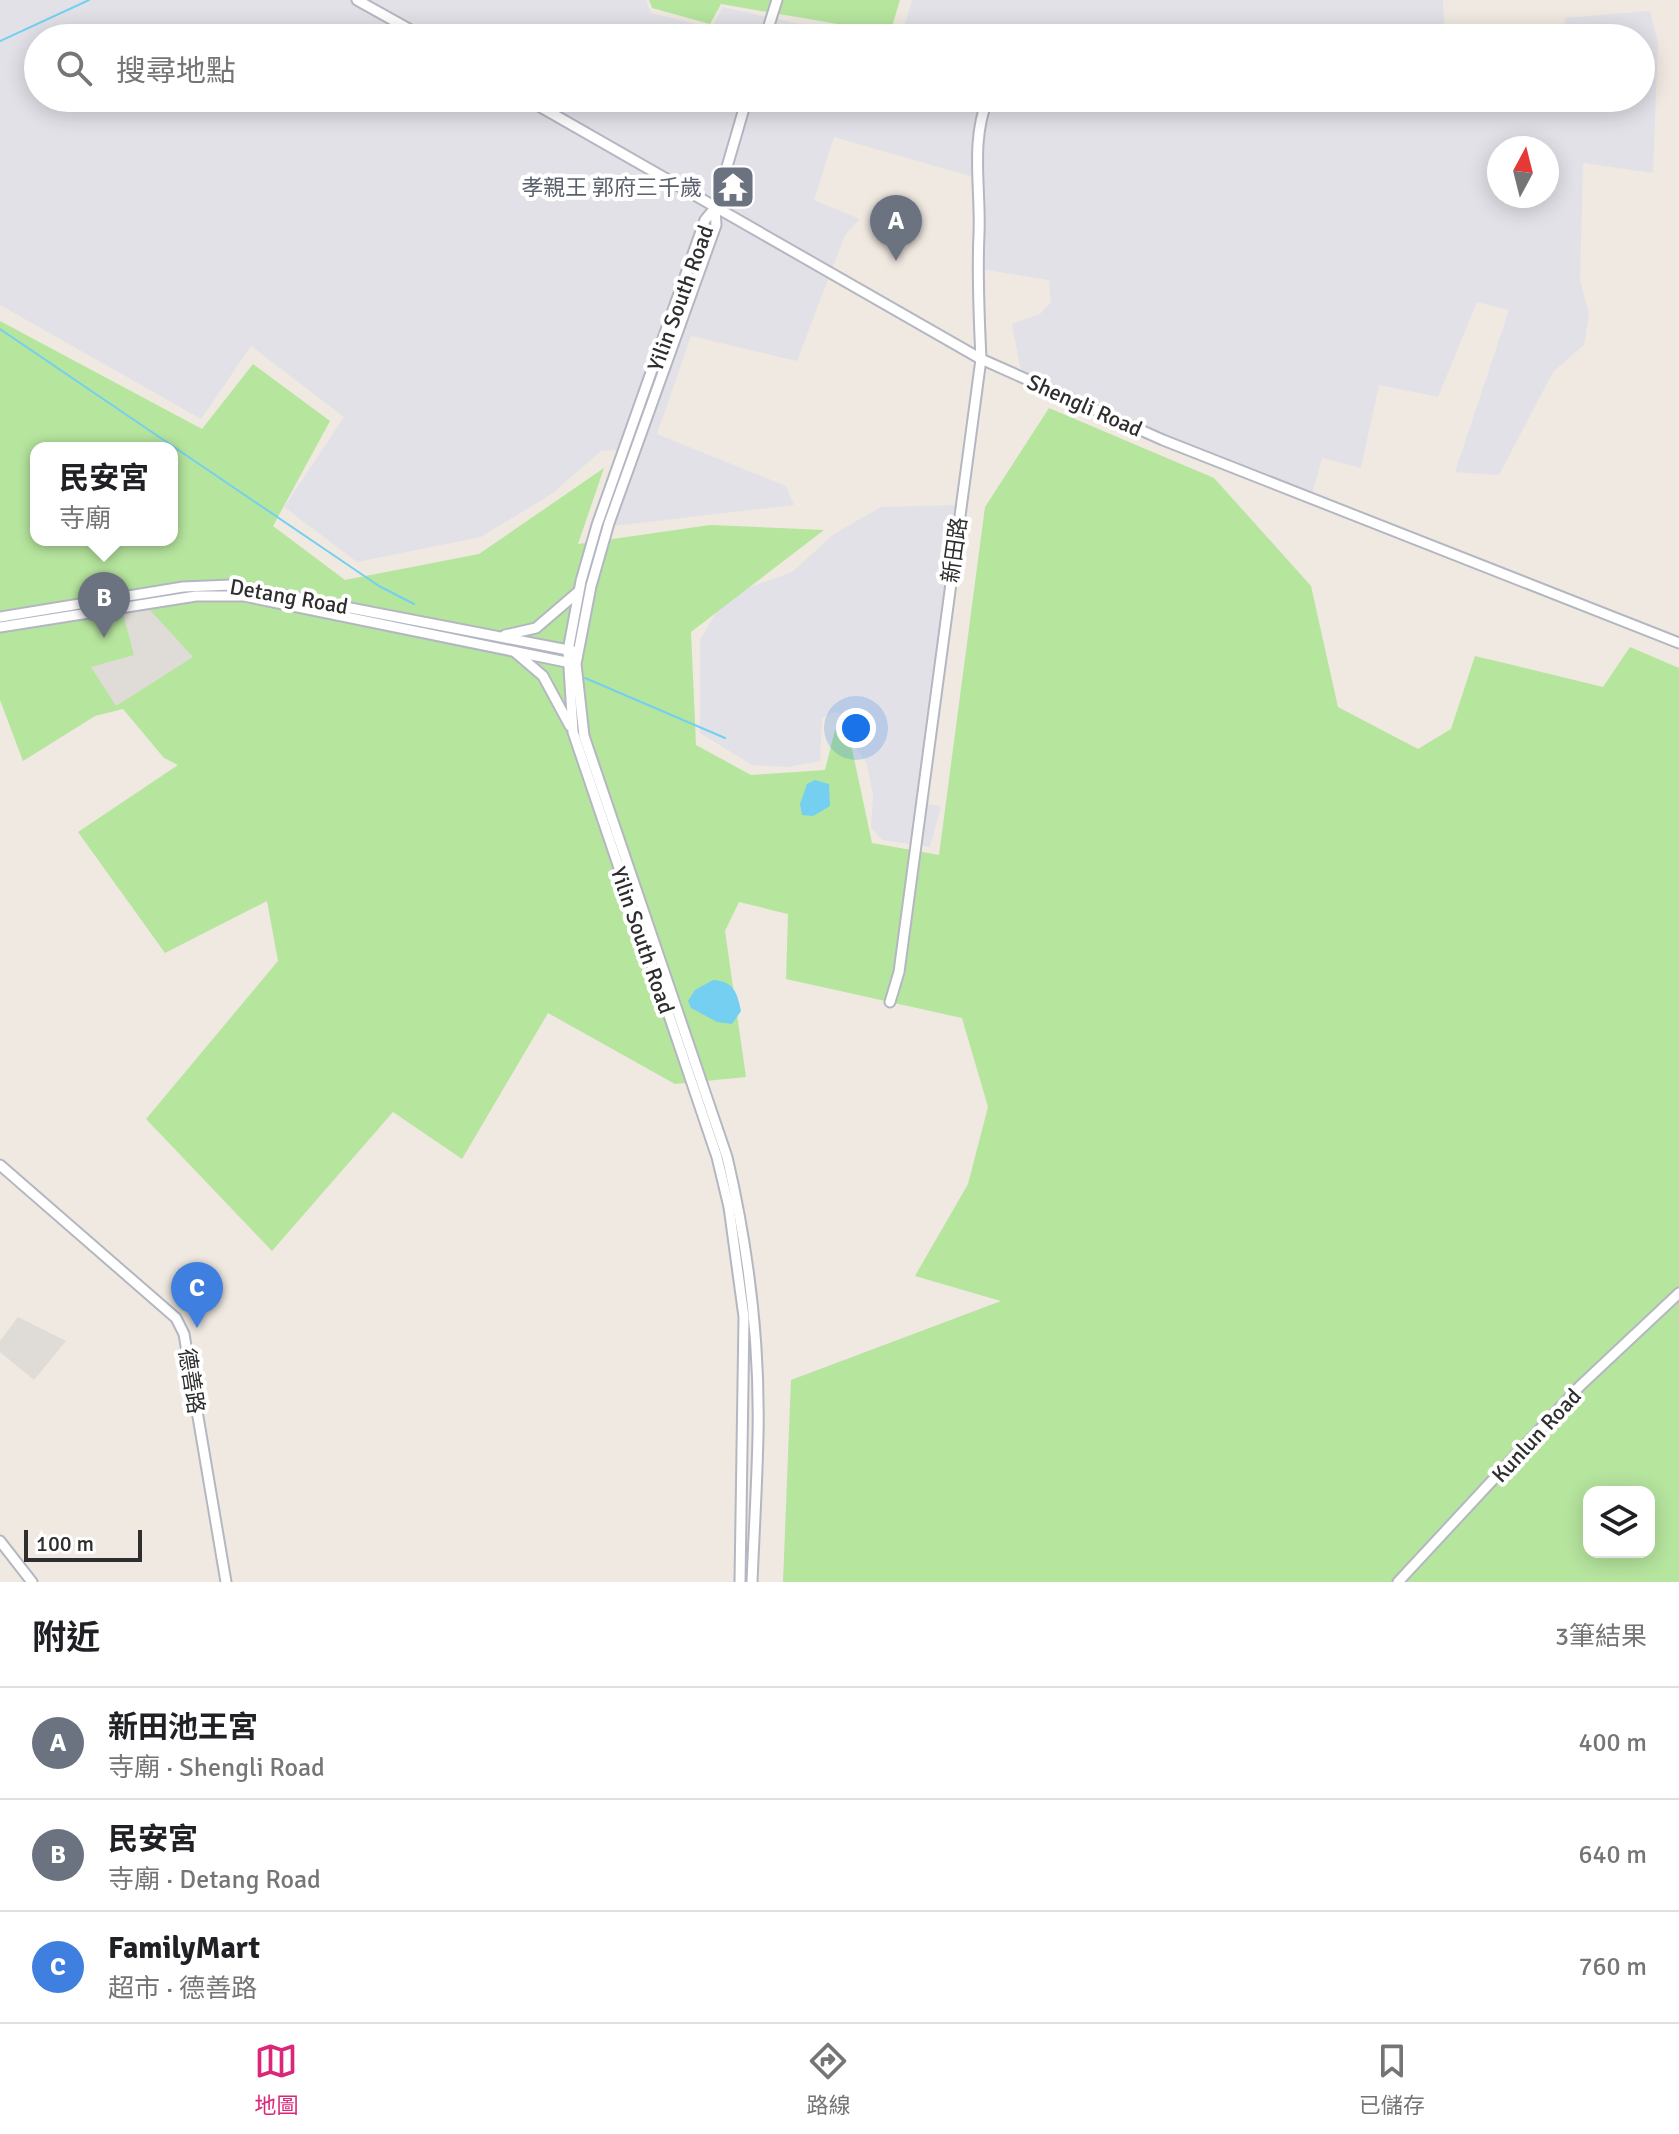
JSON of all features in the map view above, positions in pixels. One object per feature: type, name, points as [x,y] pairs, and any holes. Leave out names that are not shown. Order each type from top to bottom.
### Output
[{"type":"street","points":[[357,0],[400,24]]},
{"type":"street","points":[[769,24],[777,0]]},
{"type":"street","name":"Shengli Road","points":[[549,112],[981,359],[1163,440],[1679,643]]},
{"type":"street","points":[[715,208],[743,112]]},
{"type":"street","name":"新田路","points":[[890,1002],[899,972],[981,359],[976,270],[979,234],[978,131],[984,112]]},
{"type":"street","name":"Yilin South Road","points":[[715,208],[705,220],[597,525],[578,592],[572,651],[573,732],[717,1157],[729,1207],[744,1317],[740,1582]]},
{"type":"street","name":"Yilin South Road","points":[[572,651],[609,523],[716,225],[715,208]]},
{"type":"street","name":"Detang Road","points":[[0,617],[169,589],[231,585],[572,651]]},
{"type":"street","points":[[494,636],[522,634],[536,628],[578,592]]},
{"type":"street","name":"Detang Road","points":[[0,627],[196,596],[244,596],[572,663]]},
{"type":"street","points":[[513,650],[553,690],[573,732]]},
{"type":"street","name":"Yilin South Road","points":[[572,663],[584,736],[727,1157],[739,1206],[753,1316],[758,1433],[752,1582]]},
{"type":"street","name":"德善路","points":[[0,1165],[176,1318],[184,1334],[226,1582]]},
{"type":"street","name":"Kunlun Road","points":[[1398,1582],[1580,1386],[1679,1293]]},
{"type":"street","points":[[0,1541],[32,1582]]},
{"type":"shaded area","points":[[0,0],[646,0],[651,13],[696,24],[24,24],[24,112],[1655,112],[1655,31],[1658,43],[1653,173],[1583,163],[1580,280],[1589,314],[1584,345],[1553,372],[1499,475],[1455,472],[1509,310],[1477,302],[1438,397],[1379,385],[1361,468],[1322,458],[1310,502],[1023,382],[1012,324],[1040,314],[1051,302],[1049,280],[973,268],[977,178],[834,137],[814,200],[860,219],[845,235],[797,361],[691,336],[657,434],[786,486],[794,505],[613,526],[641,449],[601,451],[553,493],[481,537],[357,562],[284,507],[344,417],[251,346],[201,419],[0,305]]},
{"type":"shaded area","points":[[912,0],[1443,0],[1444,24],[905,24]]},
{"type":"shaded area","points":[[722,7],[799,24],[714,24]]},
{"type":"shaded area","points":[[1650,11],[1653,24],[1565,24],[1565,18]]},
{"type":"shaded area","points":[[959,505],[917,803],[941,806],[930,847],[882,840],[871,827],[873,795],[867,764],[856,748],[858,717],[833,712],[822,718],[820,761],[788,767],[752,765],[700,733],[700,640],[726,596],[792,572],[834,534],[881,507]]},
{"type":"shaded area","points":[[150,610],[193,657],[116,706],[91,667],[134,655],[123,614]]},
{"type":"shaded area","points":[[18,1317],[66,1341],[34,1380],[0,1352],[0,1341]]},
{"type":"green space","points":[[649,0],[900,0],[893,24],[838,24],[721,4],[710,24],[652,8]]},
{"type":"green space","points":[[0,321],[202,429],[253,364],[330,421],[273,526],[345,580],[479,554],[604,468],[578,544],[710,525],[824,530],[691,632],[696,745],[751,775],[825,770],[835,730],[848,730],[872,843],[939,855],[985,507],[1049,408],[1214,478],[1311,586],[1338,707],[1418,749],[1451,729],[1475,656],[1603,687],[1630,647],[1679,668],[1679,1582],[783,1582],[791,1380],[1001,1301],[915,1276],[968,1184],[988,1107],[962,1018],[786,979],[788,914],[739,902],[725,931],[746,1077],[675,1084],[548,1013],[462,1159],[393,1112],[272,1251],[146,1119],[278,961],[267,901],[165,953],[78,832],[178,765],[164,758],[123,709],[95,716],[23,761],[0,700]]},
{"type":"water","points":[[815,780],[829,784],[830,806],[813,816],[802,815],[800,804],[807,784]]},
{"type":"water","points":[[713,980],[726,983],[736,994],[741,1011],[732,1024],[717,1022],[691,1008],[688,1001],[695,990]]},
{"type":"waterway","points":[[37,24],[89,0]]},
{"type":"waterway","points":[[0,41],[24,30]]},
{"type":"waterway","points":[[0,329],[167,442]]},
{"type":"waterway","points":[[178,450],[379,586],[414,604]]},
{"type":"waterway","points":[[585,678],[725,738]]},
{"type":"place","name":"孝親王 郭府三千歲","points":[[733,187]]},
{"type":"place","name":"新田池王宮","points":[[896,261]]},
{"type":"place","name":"民安宮","points":[[104,638]]},
{"type":"place","name":"FamilyMart","points":[[197,1328]]}]
